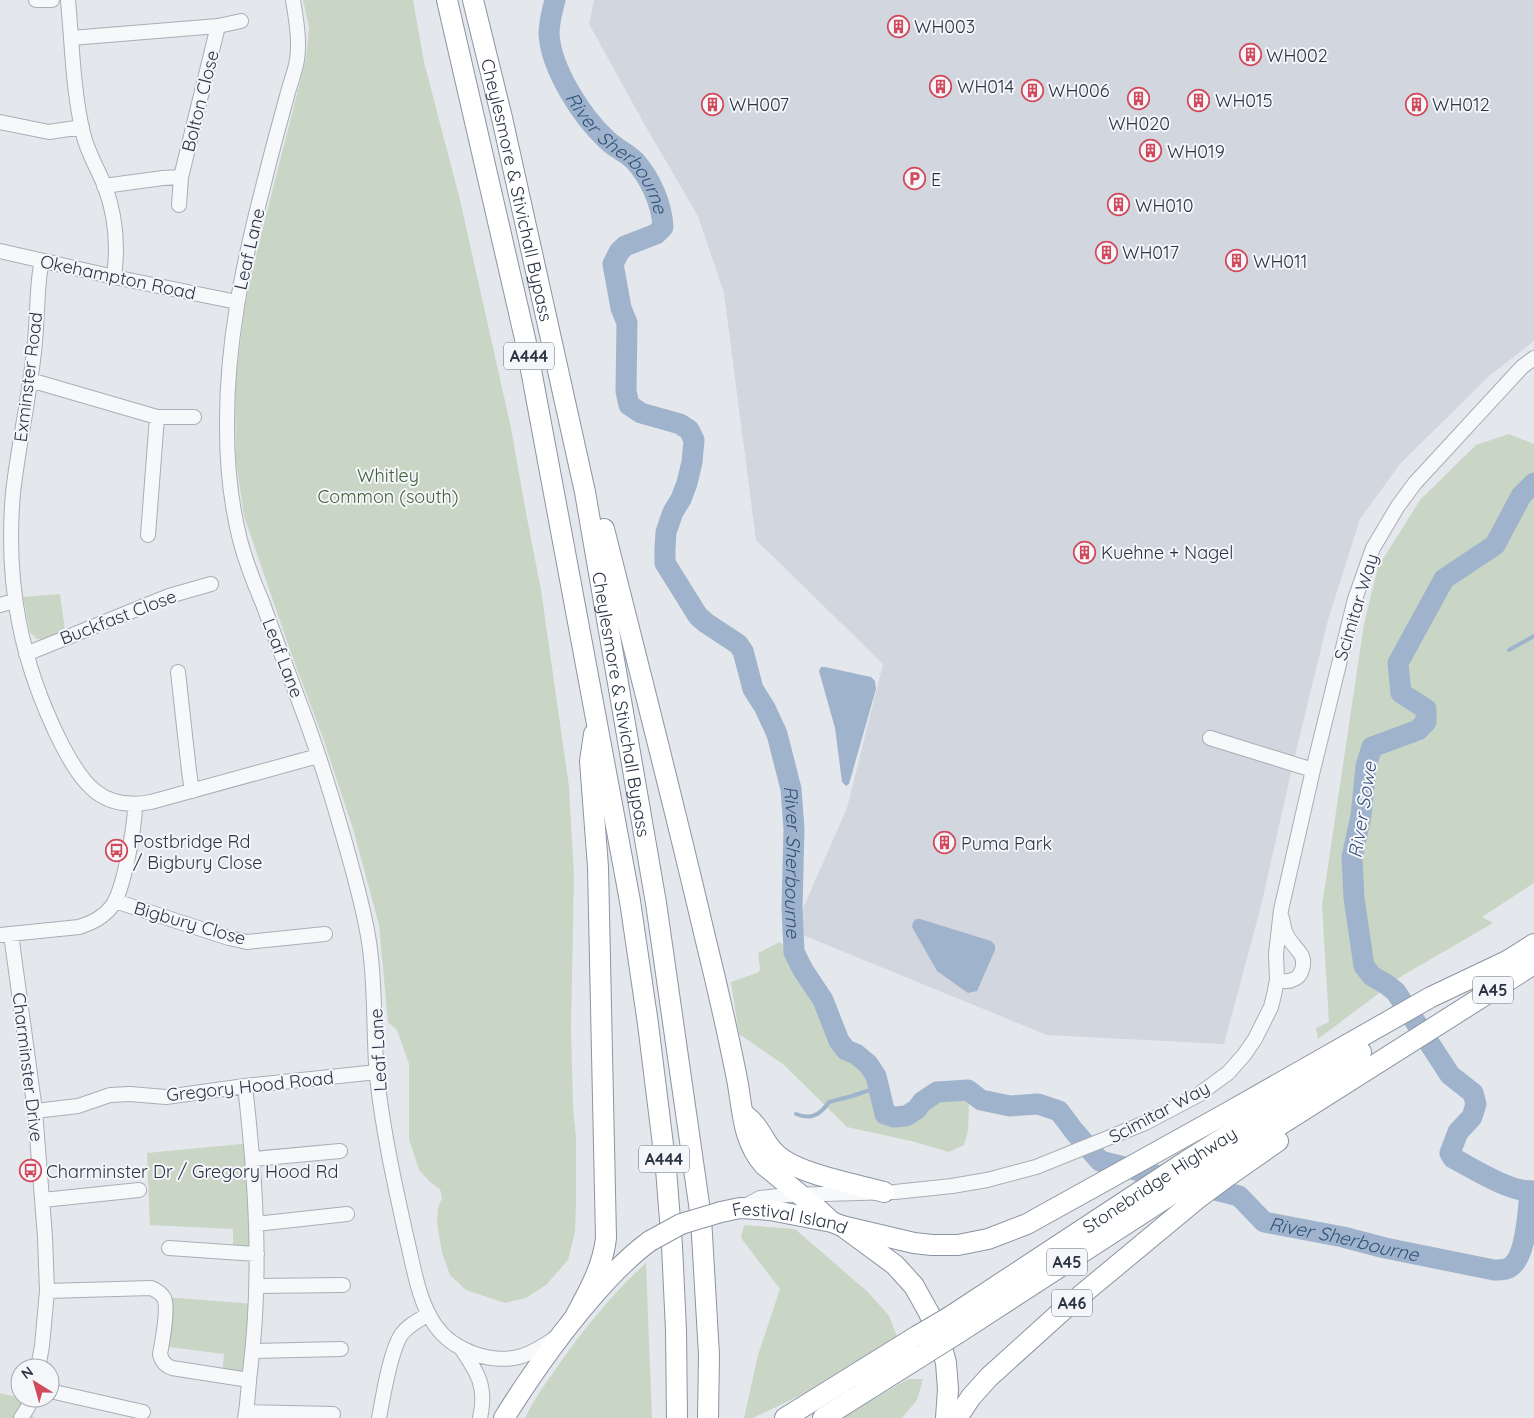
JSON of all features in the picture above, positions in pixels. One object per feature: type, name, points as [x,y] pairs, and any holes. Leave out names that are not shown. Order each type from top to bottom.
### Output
[{"type":"highway","name":"Cheylesmore & Stivichall Bypass","points":[[447,0],[526,343],[630,901],[666,1169],[676,1330],[677,1418]]},
{"type":"highway","name":"Cheylesmore & Stivichall Bypass","points":[[473,0],[504,128],[585,492],[656,903],[701,1218],[709,1355],[708,1418]]},
{"type":"highway","points":[[585,492],[604,529],[705,936],[736,1073],[745,1130],[749,1142],[764,1165],[837,1224],[914,1243],[932,1245],[958,1245],[988,1239],[1027,1224],[1227,1114],[1396,1040],[1440,1006]]},
{"type":"highway","points":[[576,1316],[604,1253],[606,1238],[598,867],[590,761],[596,714]]},
{"type":"highway","name":"Stonebridge Highway","points":[[823,1418],[920,1346],[954,1324],[1176,1191],[1220,1172],[1440,1006],[1534,944]]},
{"type":"highway","name":"Stonebridge Highway","points":[[1440,1006],[1534,964]]},
{"type":"highway","name":"Stonebridge Highway","points":[[954,1324],[1185,1162],[1317,1078],[1396,1040]]},
{"type":"highway","points":[[742,1112],[757,1127],[772,1150],[790,1163],[810,1172],[884,1192]]},
{"type":"highway","name":"A46","points":[[958,1418],[971,1397],[1007,1360],[1062,1311],[1197,1199],[1220,1172]]},
{"type":"highway","name":"Festival Island","points":[[504,1418],[541,1360],[576,1316],[630,1256],[650,1241],[686,1222],[731,1210],[770,1210],[837,1224],[895,1265],[904,1274],[914,1286],[930,1313],[939,1336],[946,1363],[948,1389],[946,1418]]},
{"type":"highway","name":"Stonebridge Highway","points":[[785,1418],[920,1346]]},
{"type":"street","points":[[36,0],[52,0]]},
{"type":"street","points":[[68,0],[77,99],[82,127],[88,149],[112,209],[115,227],[116,256],[114,277]]},
{"type":"street","name":"Leaf Lane","points":[[293,0],[297,27],[297,59],[263,185],[237,302],[227,413],[228,463],[235,517],[248,566],[318,756],[352,868],[370,943],[375,997],[377,1072],[383,1123],[405,1232],[421,1295],[433,1322],[444,1336],[461,1348],[494,1358],[512,1358],[532,1352],[562,1334]]},
{"type":"street","name":"Bolton Close","points":[[72,38],[218,26],[241,21]]},
{"type":"street","name":"Bolton Close","points":[[178,205],[181,177],[218,26]]},
{"type":"street","points":[[0,122],[49,132],[82,127]]},
{"type":"street","points":[[104,186],[181,177]]},
{"type":"street","name":"Okehampton Road","points":[[0,251],[237,302]]},
{"type":"street","name":"Exminster Road","points":[[42,261],[30,380],[20,442],[7,491],[14,600],[26,654],[46,711],[67,755],[79,776],[92,790],[118,802],[135,804],[152,802],[318,756]]},
{"type":"street","name":"Scimitar Way","points":[[731,1210],[760,1198],[800,1194],[856,1194],[952,1186],[988,1180],[1036,1167],[1145,1123],[1198,1096],[1228,1073],[1249,1047],[1271,1006],[1277,980],[1276,954],[1281,910],[1355,599],[1363,573],[1377,540],[1398,506],[1415,484],[1522,367],[1534,358]]},
{"type":"street","points":[[30,380],[157,417],[194,417]]},
{"type":"street","points":[[148,535],[157,417]]},
{"type":"street","name":"Buckfast Close","points":[[26,654],[169,596],[211,584]]},
{"type":"street","points":[[0,605],[14,600]]},
{"type":"street","points":[[178,672],[192,791]]},
{"type":"street","points":[[1210,738],[1313,770]]},
{"type":"street","points":[[6,934],[75,927],[84,925],[104,914],[115,901],[120,888],[133,826],[135,804]]},
{"type":"street","name":"Bigbury Close","points":[[115,901],[229,938],[247,942],[325,934]]},
{"type":"street","name":"Scimitar Way","points":[[1277,980],[1295,979],[1302,969],[1303,963],[1300,953],[1293,946],[1285,932],[1281,910]]},
{"type":"street","name":"Charminster Drive","points":[[6,934],[35,1112],[43,1200],[47,1291],[40,1358]]},
{"type":"street","name":"Gregory Hood Road","points":[[35,1112],[78,1106],[110,1095],[130,1094],[166,1097],[245,1086],[377,1072]]},
{"type":"street","points":[[245,1086],[253,1159],[257,1254],[257,1286],[245,1415],[333,1414]]},
{"type":"street","points":[[253,1159],[340,1151]]},
{"type":"street","points":[[43,1200],[139,1190]]},
{"type":"street","points":[[256,1224],[347,1214]]},
{"type":"street","points":[[170,1248],[257,1254]]},
{"type":"street","points":[[257,1286],[343,1285]]},
{"type":"street","points":[[47,1291],[151,1288],[158,1291],[164,1297],[166,1306],[160,1354],[161,1360],[166,1365],[172,1368],[249,1380]]},
{"type":"street","points":[[379,1418],[398,1341],[408,1328],[429,1314]]},
{"type":"street","name":"Leaf Lane","points":[[461,1348],[475,1368],[482,1388],[483,1397],[480,1418]]},
{"type":"street","points":[[252,1351],[341,1349]]},
{"type":"street","points":[[60,1393],[143,1412]]},
{"type":"street","points":[[21,1418],[31,1398],[33,1418]]},
{"type":"shaded area","points":[[594,0],[1534,0],[1534,341],[1489,376],[1400,464],[1360,519],[1328,620],[1261,906],[1224,1044],[1047,1035],[793,931],[847,808],[883,664],[756,540],[724,293],[698,216],[589,24]]},
{"type":"green space","name":"Whitley Common (south)","points":[[303,0],[413,0],[424,62],[460,200],[511,428],[541,590],[569,787],[574,876],[571,1027],[573,1107],[576,1137],[575,1232],[568,1260],[546,1285],[526,1298],[505,1303],[466,1290],[450,1275],[442,1253],[437,1222],[438,1208],[442,1198],[440,1189],[431,1183],[419,1170],[409,1139],[409,1064],[397,1030],[388,1022],[379,925],[354,832],[323,738],[290,650],[244,516],[236,461],[235,386],[245,304],[306,59],[309,27]]},
{"type":"green space","points":[[1509,434],[1534,444],[1534,883],[1482,917],[1493,923],[1402,976],[1318,1039],[1316,1028],[1329,1022],[1322,906],[1364,624],[1378,567],[1420,500],[1476,445]]},
{"type":"green space","points":[[60,594],[65,630],[44,639],[37,639],[30,632],[23,597]]},
{"type":"green space","points":[[780,942],[789,951],[799,976],[824,1016],[831,1043],[841,1056],[858,1061],[868,1071],[877,1118],[887,1123],[898,1125],[915,1120],[925,1107],[936,1100],[965,1095],[969,1102],[968,1131],[964,1145],[949,1152],[911,1141],[847,1127],[784,1065],[739,1034],[731,982],[759,972],[758,953]]},
{"type":"green space","points":[[252,1143],[257,1254],[233,1252],[233,1229],[150,1225],[147,1153]]},
{"type":"green space","points":[[744,1225],[795,1229],[869,1293],[889,1316],[897,1336],[801,1395],[753,1418],[744,1418],[758,1355],[780,1289],[741,1238]]},
{"type":"green space","points":[[646,1263],[652,1418],[525,1418],[542,1388],[581,1334],[601,1309]]},
{"type":"green space","points":[[163,1297],[256,1304],[249,1380],[222,1376],[224,1354],[161,1346]]},
{"type":"green space","points":[[908,1379],[923,1379],[917,1400],[902,1418],[842,1418]]},
{"type":"green space","points":[[0,1393],[10,1395],[10,1408],[31,1408],[33,1418],[0,1418]]},
{"type":"water","points":[[821,667],[871,677],[875,681],[876,689],[849,784],[846,786],[842,782],[835,728],[819,671]]},
{"type":"water","points":[[916,919],[991,941],[995,945],[995,950],[977,991],[968,993],[937,971],[912,927]]},
{"type":"waterway","name":"River Sherbourne","points":[[555,0],[549,34],[555,62],[562,77],[578,106],[597,130],[610,143],[632,158],[640,168],[658,200],[662,218],[663,227],[656,234],[625,246],[619,252],[613,264],[621,308],[627,323],[626,391],[629,405],[641,413],[680,424],[689,430],[694,440],[692,462],[687,483],[666,532],[665,563],[698,616],[738,644],[743,651],[753,689],[765,708],[777,734],[791,789],[794,829],[792,908],[794,952],[803,970],[823,1000],[839,1041],[846,1050],[856,1054],[868,1064],[876,1076],[885,1114],[894,1117],[906,1116],[937,1092],[968,1090],[981,1100],[1010,1106],[1038,1104],[1059,1111],[1100,1161],[1239,1196],[1264,1222],[1494,1270],[1506,1269],[1513,1265],[1518,1257],[1525,1235],[1530,1191]]},
{"type":"waterway","name":"River Sowe","points":[[1534,483],[1521,496],[1495,545],[1444,579],[1398,663],[1401,693],[1426,709],[1426,722],[1418,730],[1372,747],[1366,766],[1361,816],[1352,857],[1354,898],[1364,966],[1372,976],[1396,992],[1450,1075],[1473,1093],[1476,1104],[1472,1117],[1458,1132],[1450,1153],[1453,1158],[1504,1184],[1525,1191],[1534,1191]]},
{"type":"waterway","points":[[1509,650],[1534,636]]},
{"type":"waterway","points":[[796,1114],[801,1116],[815,1115],[829,1102],[879,1087]]},
{"type":"place","name":"WH003","points":[[898,26]]},
{"type":"place","name":"WH002","points":[[1250,55]]},
{"type":"place","name":"WH014","points":[[941,86]]},
{"type":"place","name":"WH006","points":[[1032,90]]},
{"type":"place","name":"WH020","points":[[1139,98]]},
{"type":"place","name":"WH015","points":[[1199,100]]},
{"type":"place","name":"WH007","points":[[713,104]]},
{"type":"place","name":"WH012","points":[[1416,104]]},
{"type":"place","name":"WH019","points":[[1151,151]]},
{"type":"place","name":"E","points":[[915,179]]},
{"type":"place","name":"WH010","points":[[1119,205]]},
{"type":"place","name":"WH017","points":[[1106,252]]},
{"type":"place","name":"WH011","points":[[1237,261]]},
{"type":"place","name":"Kuehne + Nagel","points":[[1085,552]]},
{"type":"place","name":"Puma Park","points":[[945,843]]},
{"type":"place","name":"Postbridge Rd / Bigbury Close","points":[[117,851]]},
{"type":"place","name":"Charminster Dr / Gregory Hood Rd","points":[[30,1171]]}]
